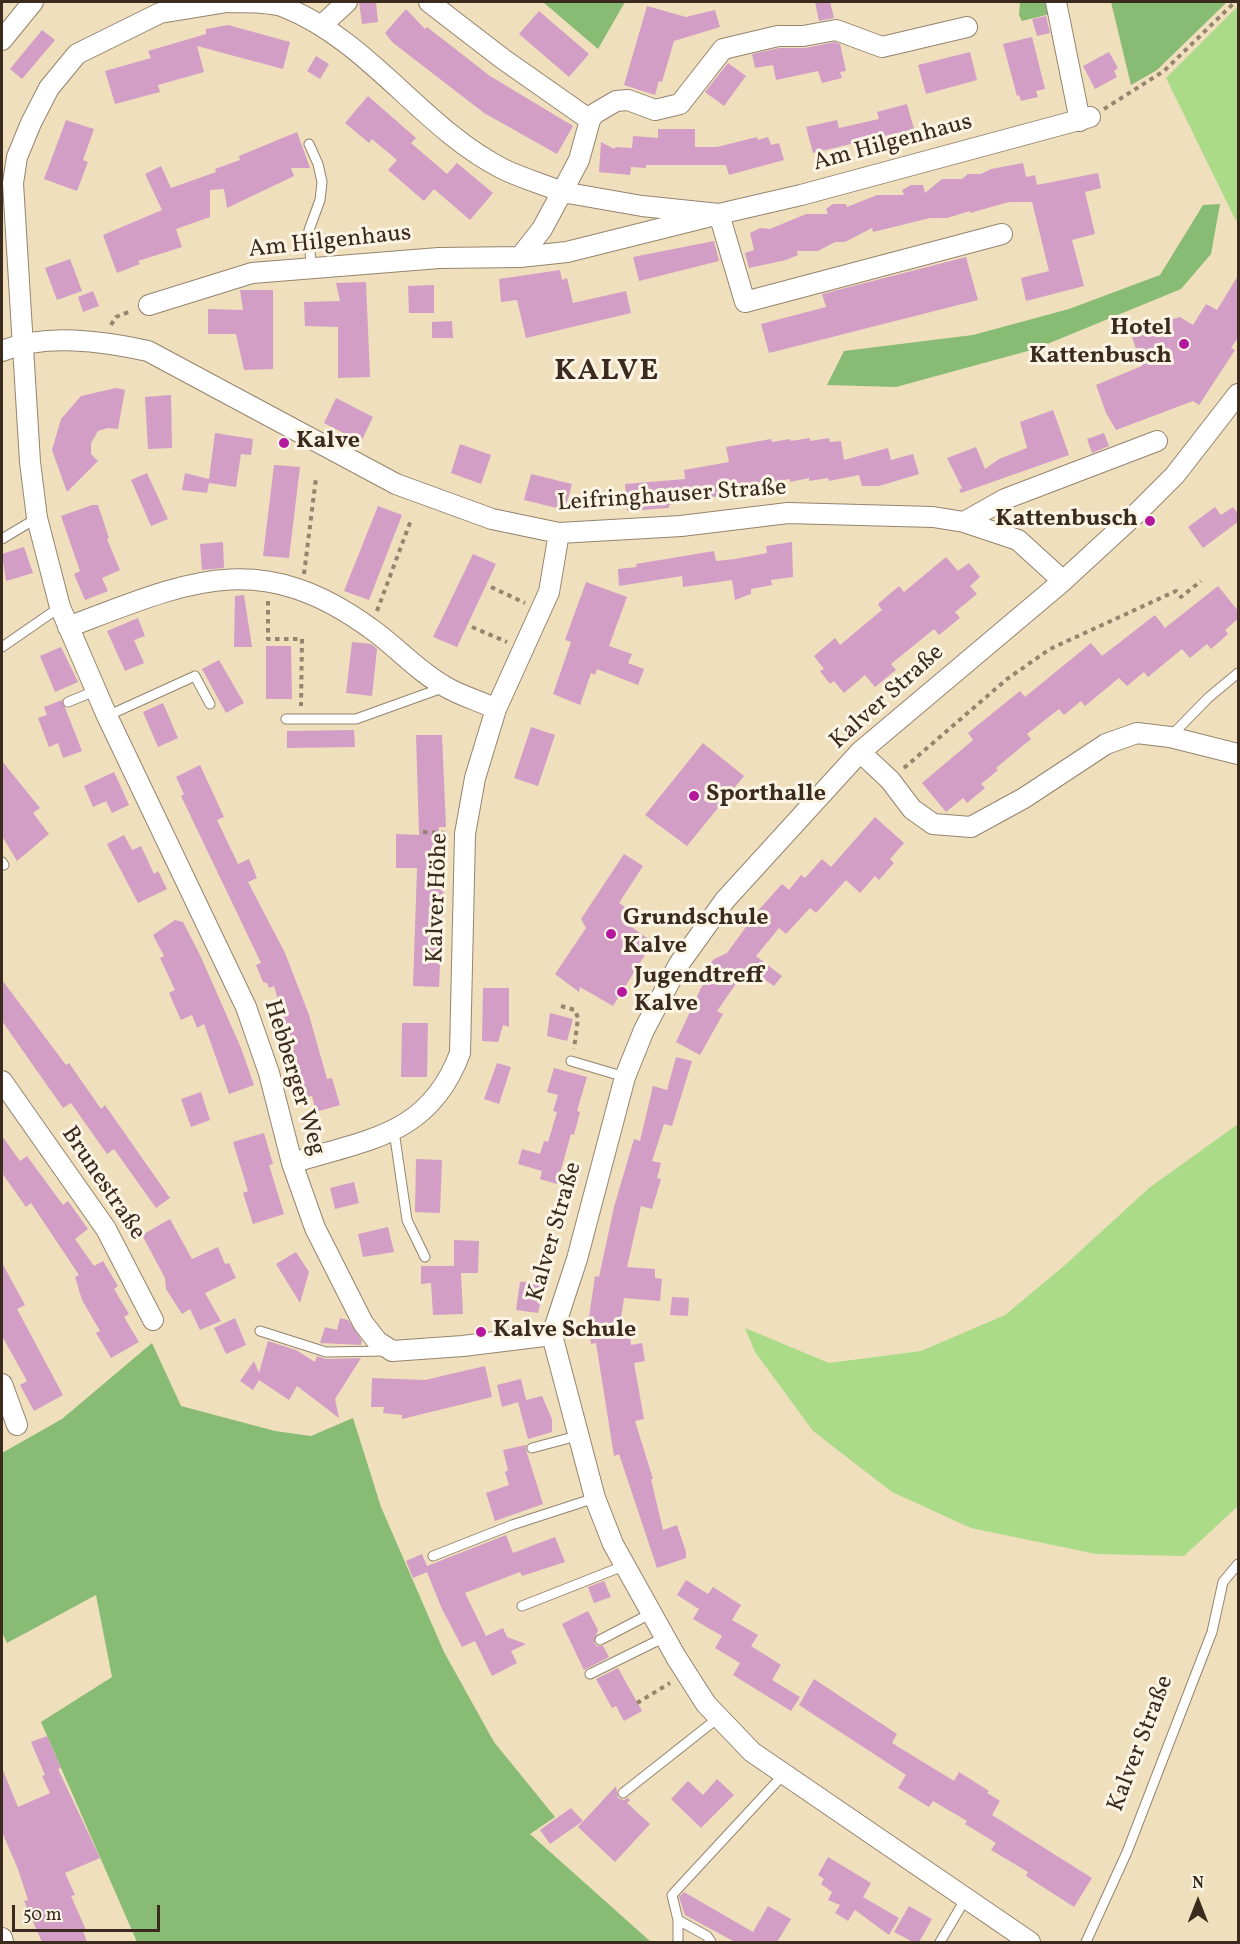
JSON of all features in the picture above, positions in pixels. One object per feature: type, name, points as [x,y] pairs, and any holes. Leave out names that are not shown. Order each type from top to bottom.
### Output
[{"type":"street","points":[[2,40],[33,2]]},
{"type":"street","name":"Am Hilgenhaus","points":[[22,343],[13,183],[17,157],[49,88],[77,54],[160,13],[228,2],[282,6],[321,26],[363,56],[418,106],[502,169],[562,192],[642,206],[718,214]]},
{"type":"street","points":[[321,26],[347,2]]},
{"type":"street","points":[[429,2],[503,59],[590,120]]},
{"type":"street","points":[[1056,2],[1085,119]]},
{"type":"street","points":[[520,256],[542,229],[579,160],[590,120],[594,114],[616,101],[628,100],[655,110],[680,104],[723,49],[778,36],[803,36],[836,30],[882,47],[967,27]]},
{"type":"street","name":"Am Hilgenhaus","points":[[149,305],[252,273],[439,258],[567,252],[1085,119]]},
{"type":"street","points":[[718,214],[745,302],[1002,234]]},
{"type":"street","name":"Leifringhauser Straße","points":[[2,351],[22,343],[102,342],[148,351],[396,484],[492,519],[559,534],[681,526],[788,513],[875,513],[933,517],[964,522],[1018,540],[1063,581]]},
{"type":"street","name":"Hebberger Weg","points":[[22,343],[37,518],[60,607],[107,717],[246,1007],[269,1072],[292,1162],[315,1228],[363,1323],[377,1341],[392,1350]]},
{"type":"street","points":[[1063,581],[1175,475],[1239,394]]},
{"type":"street","points":[[964,522],[1005,499],[1157,441]]},
{"type":"street","name":"Kalver Höhe","points":[[292,1162],[394,1131],[428,1108],[450,1078],[460,1053],[465,834],[475,778],[496,709],[542,611],[554,573],[559,534]]},
{"type":"street","points":[[68,627],[174,587],[208,580],[244,579],[267,582],[302,589],[331,603],[370,628],[446,687],[496,709]]},
{"type":"street","name":"Kalver Straße","points":[[1030,1942],[752,1752],[718,1719],[650,1614],[627,1565],[613,1544],[595,1498],[552,1335],[577,1259],[625,1077],[644,1030],[679,964],[725,900],[860,752],[1063,581]]},
{"type":"street","points":[[860,752],[890,780],[912,809],[933,824],[971,827],[1024,798],[1106,744],[1137,733],[1170,737],[1237,751]]},
{"type":"street","name":"Brunestraße","points":[[2,1081],[106,1229],[153,1320]]},
{"type":"street","points":[[392,1350],[463,1346],[552,1335]]},
{"type":"street","points":[[2,1384],[17,1425]]},
{"type":"lane","points":[[309,144],[318,164],[322,182],[320,200],[309,230],[311,268]]},
{"type":"lane","points":[[2,539],[37,518]]},
{"type":"lane","points":[[2,647],[60,607]]},
{"type":"lane","points":[[1170,737],[1208,698],[1239,673]]},
{"type":"lane","points":[[107,717],[195,676],[210,704]]},
{"type":"lane","points":[[286,719],[356,719],[446,687]]},
{"type":"lane","points":[[68,702],[95,691]]},
{"type":"lane","points":[[571,1061],[625,1077]]},
{"type":"lane","points":[[394,1131],[407,1220],[425,1257]]},
{"type":"lane","points":[[260,1331],[326,1352],[392,1350]]},
{"type":"lane","points":[[532,1448],[577,1436]]},
{"type":"lane","points":[[433,1556],[512,1525],[595,1498]]},
{"type":"lane","name":"Kalver Straße","points":[[1086,1942],[1127,1852],[1212,1632],[1223,1582],[1239,1564]]},
{"type":"lane","points":[[522,1606],[627,1565]]},
{"type":"lane","points":[[600,1640],[650,1614]]},
{"type":"lane","points":[[590,1674],[665,1637]]},
{"type":"lane","points":[[623,1793],[718,1719]]},
{"type":"lane","points":[[678,1942],[678,1920],[671,1899],[676,1888],[784,1774]]},
{"type":"lane","points":[[940,1942],[966,1898]]},
{"type":"lane","points":[[678,1920],[707,1936],[711,1942]]},
{"type":"path","points":[[1085,119],[1164,71],[1235,2]]},
{"type":"path","points":[[102,342],[116,317],[149,305]]},
{"type":"path","points":[[302,589],[316,478]]},
{"type":"path","points":[[370,628],[411,520]]},
{"type":"path","points":[[267,582],[268,639],[302,639],[300,719]]},
{"type":"path","points":[[890,780],[1007,679],[1050,649],[1176,591],[1181,597],[1201,582]]},
{"type":"path","points":[[491,587],[542,611]]},
{"type":"path","points":[[472,627],[524,649]]},
{"type":"path","points":[[561,1006],[574,1010],[578,1018],[571,1061]]},
{"type":"path","points":[[637,1703],[687,1674]]},
{"type":"green space","points":[[543,2],[625,2],[598,49]]},
{"type":"green space","points":[[1020,2],[1051,2],[1054,13],[1022,21],[1019,15]]},
{"type":"green space","points":[[1111,2],[1227,2],[1157,70],[1131,85]]},
{"type":"green space","points":[[1238,6],[1238,216],[1236,221],[1166,78]]},
{"type":"green space","points":[[1220,204],[1211,254],[1181,289],[1035,349],[896,387],[827,385],[844,351],[973,335],[1069,309],[1160,275],[1203,205]]},
{"type":"green space","points":[[1238,1124],[1238,1506],[1184,1556],[1096,1554],[971,1528],[892,1492],[813,1431],[755,1352],[745,1328],[829,1363],[921,1351],[1005,1315],[1065,1265],[1149,1188]]},
{"type":"green space","points":[[152,1343],[181,1406],[275,1431],[311,1436],[353,1418],[381,1507],[444,1652],[494,1742],[555,1817],[530,1834],[651,1942],[137,1942],[41,1722],[112,1677],[96,1595],[7,1643],[2,1632],[2,1453],[62,1419]]},
{"type":"building","points":[[359,2],[376,2],[378,22],[362,24]]},
{"type":"building","points":[[815,2],[830,2],[834,18],[819,21]]},
{"type":"building","points":[[647,6],[686,17],[715,10],[720,27],[674,41],[662,82],[659,81],[655,95],[624,85]]},
{"type":"building","points":[[406,9],[425,29],[427,27],[490,76],[573,126],[557,154],[484,113],[392,42],[385,33]]},
{"type":"building","points":[[539,11],[589,54],[569,77],[519,34]]},
{"type":"building","points":[[1046,16],[1050,33],[1037,36],[1032,19]]},
{"type":"building","points":[[228,25],[290,42],[283,69],[197,46],[204,72],[158,85],[160,92],[115,104],[105,71],[151,58],[148,51],[206,34],[206,29]]},
{"type":"building","points":[[42,30],[55,40],[22,79],[10,69]]},
{"type":"building","points":[[1032,37],[1045,89],[1036,91],[1038,97],[1021,101],[1019,95],[1017,96],[1003,44]]},
{"type":"building","points":[[835,42],[840,44],[846,71],[840,72],[842,78],[822,83],[818,71],[776,80],[773,65],[755,68],[752,54],[779,48],[805,48]]},
{"type":"building","points":[[970,52],[977,80],[926,94],[918,65]]},
{"type":"building","points":[[1109,52],[1118,68],[1114,71],[1117,77],[1095,89],[1083,66]]},
{"type":"building","points":[[316,56],[329,64],[320,79],[307,71]]},
{"type":"building","points":[[728,63],[746,76],[724,106],[705,92]]},
{"type":"building","points":[[368,96],[416,138],[411,143],[447,174],[457,163],[493,193],[470,220],[434,189],[424,201],[388,170],[397,160],[372,139],[369,143],[345,123]]},
{"type":"building","points":[[907,104],[914,129],[813,153],[806,127],[837,120],[839,128],[879,119],[877,112]]},
{"type":"building","points":[[66,120],[94,129],[83,160],[88,162],[77,191],[44,179]]},
{"type":"building","points":[[658,129],[695,129],[695,147],[717,147],[757,137],[758,140],[768,137],[771,145],[779,143],[784,160],[729,175],[726,165],[646,165],[646,168],[631,167],[630,175],[599,172],[601,142],[614,149],[616,147],[632,148],[633,136],[658,138]]},
{"type":"building","points":[[297,132],[310,168],[291,168],[294,176],[227,208],[224,189],[210,190],[210,217],[176,229],[182,247],[138,261],[140,264],[117,273],[103,235],[162,210],[145,174],[161,166],[171,188],[216,172],[215,169],[240,160],[239,156]]},
{"type":"building","points":[[1023,163],[1026,177],[1035,175],[1037,185],[1098,173],[1101,188],[1085,192],[1095,234],[1072,240],[1084,286],[1026,301],[1021,278],[1049,271],[1032,202],[1009,202],[970,213],[970,211],[947,218],[930,218],[873,232],[872,228],[845,242],[835,242],[818,251],[797,251],[798,255],[786,260],[749,268],[745,253],[754,250],[750,233],[760,228],[770,229],[806,214],[828,214],[826,209],[833,204],[846,204],[847,207],[877,195],[904,195],[902,190],[911,185],[923,185],[925,193],[942,179],[962,179],[968,174],[981,174],[991,169]]},
{"type":"building","points":[[714,241],[719,261],[639,281],[633,257]]},
{"type":"building","points":[[966,257],[978,300],[769,353],[761,324],[826,307],[822,294]]},
{"type":"building","points":[[70,259],[82,291],[57,300],[45,268]]},
{"type":"building","points":[[560,270],[562,280],[567,278],[573,303],[626,291],[631,313],[526,338],[517,300],[501,302],[499,279]]},
{"type":"building","name":"Hotel Kattenbusch","points":[[1239,274],[1239,336],[1231,348],[1235,350],[1199,405],[1193,401],[1116,430],[1106,413],[1096,385],[1142,366],[1132,337],[1158,327],[1156,324],[1180,317],[1193,325],[1206,304],[1217,310]]},
{"type":"building","points":[[366,282],[370,377],[338,378],[338,327],[305,326],[304,302],[340,301],[336,283]]},
{"type":"building","points":[[434,285],[434,313],[409,313],[408,286]]},
{"type":"building","points":[[240,290],[273,290],[273,369],[244,370],[236,334],[208,334],[208,309],[243,310]]},
{"type":"building","points":[[93,291],[99,306],[83,312],[78,297]]},
{"type":"building","points":[[452,321],[453,338],[432,338],[432,322]]},
{"type":"building","points":[[116,388],[125,390],[118,429],[108,428],[98,431],[91,443],[91,454],[98,461],[67,492],[52,450],[61,419],[81,396]]},
{"type":"building","points":[[171,395],[172,448],[148,449],[145,397]]},
{"type":"building","points":[[336,398],[373,417],[361,442],[324,423]]},
{"type":"building","points":[[1053,410],[1069,455],[961,493],[959,490],[962,488],[947,458],[976,447],[985,469],[999,459],[1027,448],[1020,422]]},
{"type":"building","points":[[215,433],[253,439],[251,455],[241,454],[236,487],[209,483],[207,493],[182,490],[185,473],[209,479]]},
{"type":"building","points":[[1104,433],[1109,446],[1092,453],[1087,439]]},
{"type":"building","points":[[810,438],[810,441],[829,438],[830,442],[841,441],[844,460],[888,448],[891,460],[913,454],[919,474],[879,486],[862,486],[859,475],[829,481],[828,478],[809,481],[809,478],[790,482],[790,479],[723,490],[724,495],[669,505],[669,508],[627,511],[625,484],[685,479],[684,470],[729,462],[726,447],[771,439],[772,442]]},
{"type":"building","points":[[460,444],[491,455],[481,484],[451,473]]},
{"type":"building","points":[[274,465],[300,467],[289,558],[263,556]]},
{"type":"building","points":[[147,473],[168,519],[151,526],[131,480]]},
{"type":"building","points":[[531,474],[572,484],[565,510],[524,500]]},
{"type":"building","points":[[98,505],[109,538],[107,539],[120,570],[102,578],[108,591],[85,600],[74,574],[80,571],[61,516]]},
{"type":"building","points":[[378,506],[402,515],[369,600],[344,591]]},
{"type":"building","points":[[1215,507],[1221,515],[1233,507],[1239,515],[1239,521],[1203,548],[1188,527]]},
{"type":"building","points":[[223,542],[224,568],[202,570],[200,544]]},
{"type":"building","points":[[792,542],[793,577],[771,580],[772,585],[751,589],[751,594],[735,600],[732,580],[683,587],[682,576],[619,586],[618,569],[637,567],[636,564],[714,551],[716,561],[735,559],[767,553],[766,546]]},
{"type":"building","points":[[24,547],[33,573],[6,581],[2,554]]},
{"type":"building","points":[[473,554],[496,564],[457,647],[433,637]]},
{"type":"building","points":[[946,557],[958,571],[969,563],[980,577],[970,586],[977,594],[955,612],[960,618],[939,635],[934,629],[891,664],[896,670],[875,687],[865,675],[844,693],[834,681],[830,684],[820,671],[824,669],[814,656],[835,638],[840,645],[882,610],[878,604],[899,586],[904,592]]},
{"type":"building","points":[[586,582],[627,597],[609,646],[632,654],[628,663],[644,669],[638,685],[597,669],[595,675],[591,673],[580,705],[553,694],[571,642],[565,640]]},
{"type":"building","points":[[1218,586],[1239,612],[1239,618],[1225,630],[1228,634],[1211,649],[1207,644],[1190,658],[1182,649],[1148,677],[1144,672],[1127,686],[1119,678],[1085,706],[1081,701],[1064,715],[1059,709],[1027,734],[1031,739],[996,768],[998,770],[981,784],[985,788],[967,803],[963,798],[946,812],[922,783],[973,740],[968,733],[1020,691],[1025,697],[1091,643],[1102,656],[1155,615],[1165,628]]},
{"type":"building","points":[[244,595],[252,647],[234,647],[235,596]]},
{"type":"building","points":[[138,618],[145,636],[134,640],[144,663],[125,671],[107,631]]},
{"type":"building","points":[[352,642],[371,644],[377,649],[372,696],[346,693]]},
{"type":"building","points":[[266,646],[291,646],[292,699],[266,699]]},
{"type":"building","points":[[61,647],[78,682],[55,692],[40,656]]},
{"type":"building","points":[[219,660],[244,703],[226,713],[202,669]]},
{"type":"building","points":[[62,700],[82,751],[63,758],[58,743],[49,747],[38,718],[47,715],[44,707]]},
{"type":"building","points":[[163,703],[178,738],[158,747],[143,712]]},
{"type":"building","points":[[531,727],[555,735],[538,786],[514,778]]},
{"type":"building","points":[[354,730],[355,747],[287,748],[287,731]]},
{"type":"building","points":[[416,735],[442,735],[446,827],[439,827],[438,880],[444,880],[439,987],[413,986],[417,868],[396,868],[396,834],[419,835]]},
{"type":"building","name":"Sporthalle","points":[[703,743],[744,776],[687,846],[645,815]]},
{"type":"building","points":[[2,761],[40,808],[33,813],[49,834],[17,861],[2,836]]},
{"type":"building","points":[[200,765],[224,817],[217,820],[238,864],[249,859],[257,878],[248,882],[285,953],[309,1015],[327,1079],[332,1078],[340,1105],[316,1112],[312,1096],[307,1097],[274,986],[269,988],[267,983],[263,982],[256,965],[261,963],[181,796],[184,794],[176,777]]},
{"type":"building","points":[[114,772],[129,805],[112,813],[106,801],[93,807],[84,786]]},
{"type":"building","points":[[875,817],[904,843],[890,859],[894,863],[879,880],[875,876],[860,893],[846,880],[816,913],[810,908],[786,934],[779,928],[756,956],[782,976],[774,986],[747,968],[717,1011],[723,1014],[700,1055],[676,1042],[711,971],[710,964],[714,959],[727,953],[757,912],[782,884],[789,890],[801,875],[805,878],[822,859],[831,867]]},
{"type":"building","points":[[124,835],[132,850],[141,846],[154,874],[158,871],[167,889],[138,903],[107,844]]},
{"type":"building","name":"Grundschule Kalve","points":[[624,854],[643,866],[619,903],[626,908],[630,926],[653,942],[613,1006],[580,987],[579,992],[555,974],[586,928],[581,919]]},
{"type":"building","points":[[175,920],[183,922],[200,955],[241,1048],[254,1085],[229,1094],[204,1024],[197,1028],[192,1015],[181,1020],[169,993],[175,990],[160,958],[164,956],[153,935]]},
{"type":"building","points":[[2,980],[66,1065],[69,1063],[101,1109],[105,1105],[170,1198],[156,1208],[114,1149],[107,1154],[71,1103],[63,1108],[2,1021]]},
{"type":"building","points":[[483,988],[509,988],[509,1027],[503,1025],[498,1042],[482,1041]]},
{"type":"building","points":[[550,1013],[573,1019],[567,1041],[547,1036]]},
{"type":"building","points":[[402,1023],[428,1023],[427,1077],[401,1077]]},
{"type":"building","points":[[676,1057],[692,1061],[672,1126],[664,1124],[652,1161],[661,1163],[657,1178],[661,1179],[652,1209],[641,1206],[627,1267],[655,1269],[655,1278],[662,1279],[660,1301],[624,1298],[618,1339],[630,1337],[631,1345],[642,1343],[645,1361],[634,1363],[644,1419],[635,1421],[653,1479],[651,1479],[663,1530],[677,1525],[686,1552],[686,1558],[657,1568],[619,1454],[614,1456],[596,1343],[591,1344],[588,1324],[595,1276],[599,1277],[614,1207],[634,1139],[640,1141],[653,1086],[667,1090]]},
{"type":"building","points":[[497,1063],[511,1067],[499,1104],[484,1099]]},
{"type":"building","points":[[554,1068],[587,1077],[577,1111],[580,1112],[574,1135],[571,1134],[557,1184],[540,1179],[542,1171],[518,1164],[522,1149],[540,1154],[544,1141],[548,1142],[557,1112],[553,1111],[558,1095],[547,1092]]},
{"type":"building","points":[[201,1092],[210,1120],[191,1127],[181,1099]]},
{"type":"building","points":[[264,1133],[273,1164],[269,1165],[284,1214],[253,1224],[243,1193],[248,1191],[233,1142]]},
{"type":"building","points":[[2,1136],[20,1161],[27,1156],[63,1205],[68,1201],[88,1229],[75,1239],[94,1266],[103,1261],[118,1286],[114,1289],[129,1314],[124,1317],[139,1342],[111,1358],[96,1333],[100,1331],[82,1300],[75,1277],[79,1275],[31,1203],[26,1207],[2,1173]]},
{"type":"building","points":[[416,1159],[442,1160],[440,1213],[415,1212]]},
{"type":"building","points":[[354,1182],[359,1203],[335,1209],[330,1188]]},
{"type":"building","points":[[170,1219],[192,1259],[218,1247],[225,1264],[229,1263],[236,1278],[205,1293],[221,1321],[200,1330],[190,1309],[182,1314],[166,1289],[165,1278],[142,1235]]},
{"type":"building","points":[[388,1227],[394,1252],[363,1257],[358,1234]]},
{"type":"building","points":[[454,1240],[479,1241],[478,1273],[461,1273],[463,1314],[433,1315],[431,1283],[421,1284],[421,1266],[454,1266]]},
{"type":"building","points":[[296,1252],[309,1272],[300,1303],[276,1264]]},
{"type":"building","points":[[2,1263],[25,1305],[17,1309],[63,1395],[34,1411],[20,1385],[27,1381],[2,1336]]},
{"type":"building","points":[[541,1281],[540,1295],[544,1300],[540,1304],[538,1313],[516,1310],[520,1282]]},
{"type":"building","points":[[672,1297],[689,1298],[688,1316],[670,1315]]},
{"type":"building","points":[[235,1318],[246,1345],[226,1354],[214,1328]]},
{"type":"building","points":[[340,1318],[348,1320],[362,1341],[361,1345],[320,1343],[325,1327],[337,1330]]},
{"type":"building","points":[[268,1341],[296,1350],[315,1362],[317,1356],[326,1359],[361,1358],[335,1399],[339,1418],[297,1386],[289,1400],[259,1380],[253,1390],[240,1381],[254,1361],[259,1373]]},
{"type":"building","points":[[485,1366],[492,1397],[402,1419],[402,1415],[383,1413],[384,1407],[371,1407],[372,1378],[425,1380]]},
{"type":"building","points":[[521,1379],[526,1400],[542,1396],[552,1419],[552,1432],[528,1439],[518,1402],[502,1407],[497,1385]]},
{"type":"building","points":[[526,1445],[543,1504],[495,1521],[486,1493],[509,1485],[503,1450]]},
{"type":"building","points":[[506,1535],[513,1553],[555,1537],[565,1562],[522,1576],[520,1572],[465,1593],[486,1636],[503,1628],[507,1637],[526,1644],[511,1651],[517,1663],[492,1676],[475,1641],[462,1647],[442,1609],[427,1572],[413,1578],[406,1561],[422,1554],[427,1566]]},
{"type":"building","points":[[686,1580],[708,1594],[713,1587],[741,1605],[732,1620],[758,1635],[751,1646],[781,1665],[772,1680],[800,1697],[791,1711],[733,1675],[740,1663],[715,1648],[722,1636],[693,1619],[699,1609],[677,1595]]},
{"type":"building","points":[[604,1581],[611,1597],[594,1603],[588,1587]]},
{"type":"building","points":[[588,1611],[598,1630],[594,1643],[597,1646],[603,1646],[609,1657],[584,1670],[562,1624]]},
{"type":"building","points":[[618,1668],[642,1711],[624,1721],[616,1706],[612,1708],[596,1679]]},
{"type":"building","points":[[814,1679],[897,1734],[892,1743],[954,1781],[959,1772],[989,1791],[987,1793],[1000,1801],[992,1815],[1092,1878],[1074,1907],[1026,1876],[1028,1872],[991,1850],[996,1843],[965,1824],[967,1821],[933,1801],[929,1807],[898,1788],[906,1775],[799,1705]]},
{"type":"building","points":[[47,1736],[61,1768],[58,1769],[100,1858],[65,1873],[75,1895],[71,1896],[86,1930],[83,1931],[87,1942],[42,1942],[24,1901],[28,1900],[2,1832],[2,1768],[18,1807],[50,1793],[42,1776],[45,1775],[31,1742]]},
{"type":"building","points":[[717,1779],[734,1795],[701,1828],[671,1799],[688,1781],[703,1795]]},
{"type":"building","points":[[616,1786],[618,1798],[623,1800],[628,1798],[630,1800],[627,1803],[650,1824],[615,1862],[578,1827]]},
{"type":"building","points":[[571,1808],[583,1821],[550,1844],[540,1830]]},
{"type":"building","points":[[828,1857],[871,1883],[863,1897],[899,1918],[889,1935],[855,1910],[848,1921],[835,1913],[840,1905],[828,1900],[832,1892],[821,1884],[824,1879],[818,1875]]},
{"type":"building","points":[[684,1892],[753,1932],[768,1906],[791,1919],[777,1942],[735,1942],[685,1915],[679,1897]]},
{"type":"building","points":[[909,1906],[932,1919],[919,1942],[913,1942],[894,1932]]},
{"type":"place","name":"Hotel Kattenbusch","points":[[1184,344]]},
{"type":"place","name":"Kalve","points":[[284,443]]},
{"type":"place","name":"Kattenbusch","points":[[1150,521]]},
{"type":"place","name":"Sporthalle","points":[[694,796]]},
{"type":"place","name":"Grundschule Kalve","points":[[611,934]]},
{"type":"place","name":"Jugendtreff Kalve","points":[[622,992]]},
{"type":"place","name":"Kalve Schule","points":[[481,1332]]},
{"type":"district","name":"KALVE","points":[[607,373]]}]
